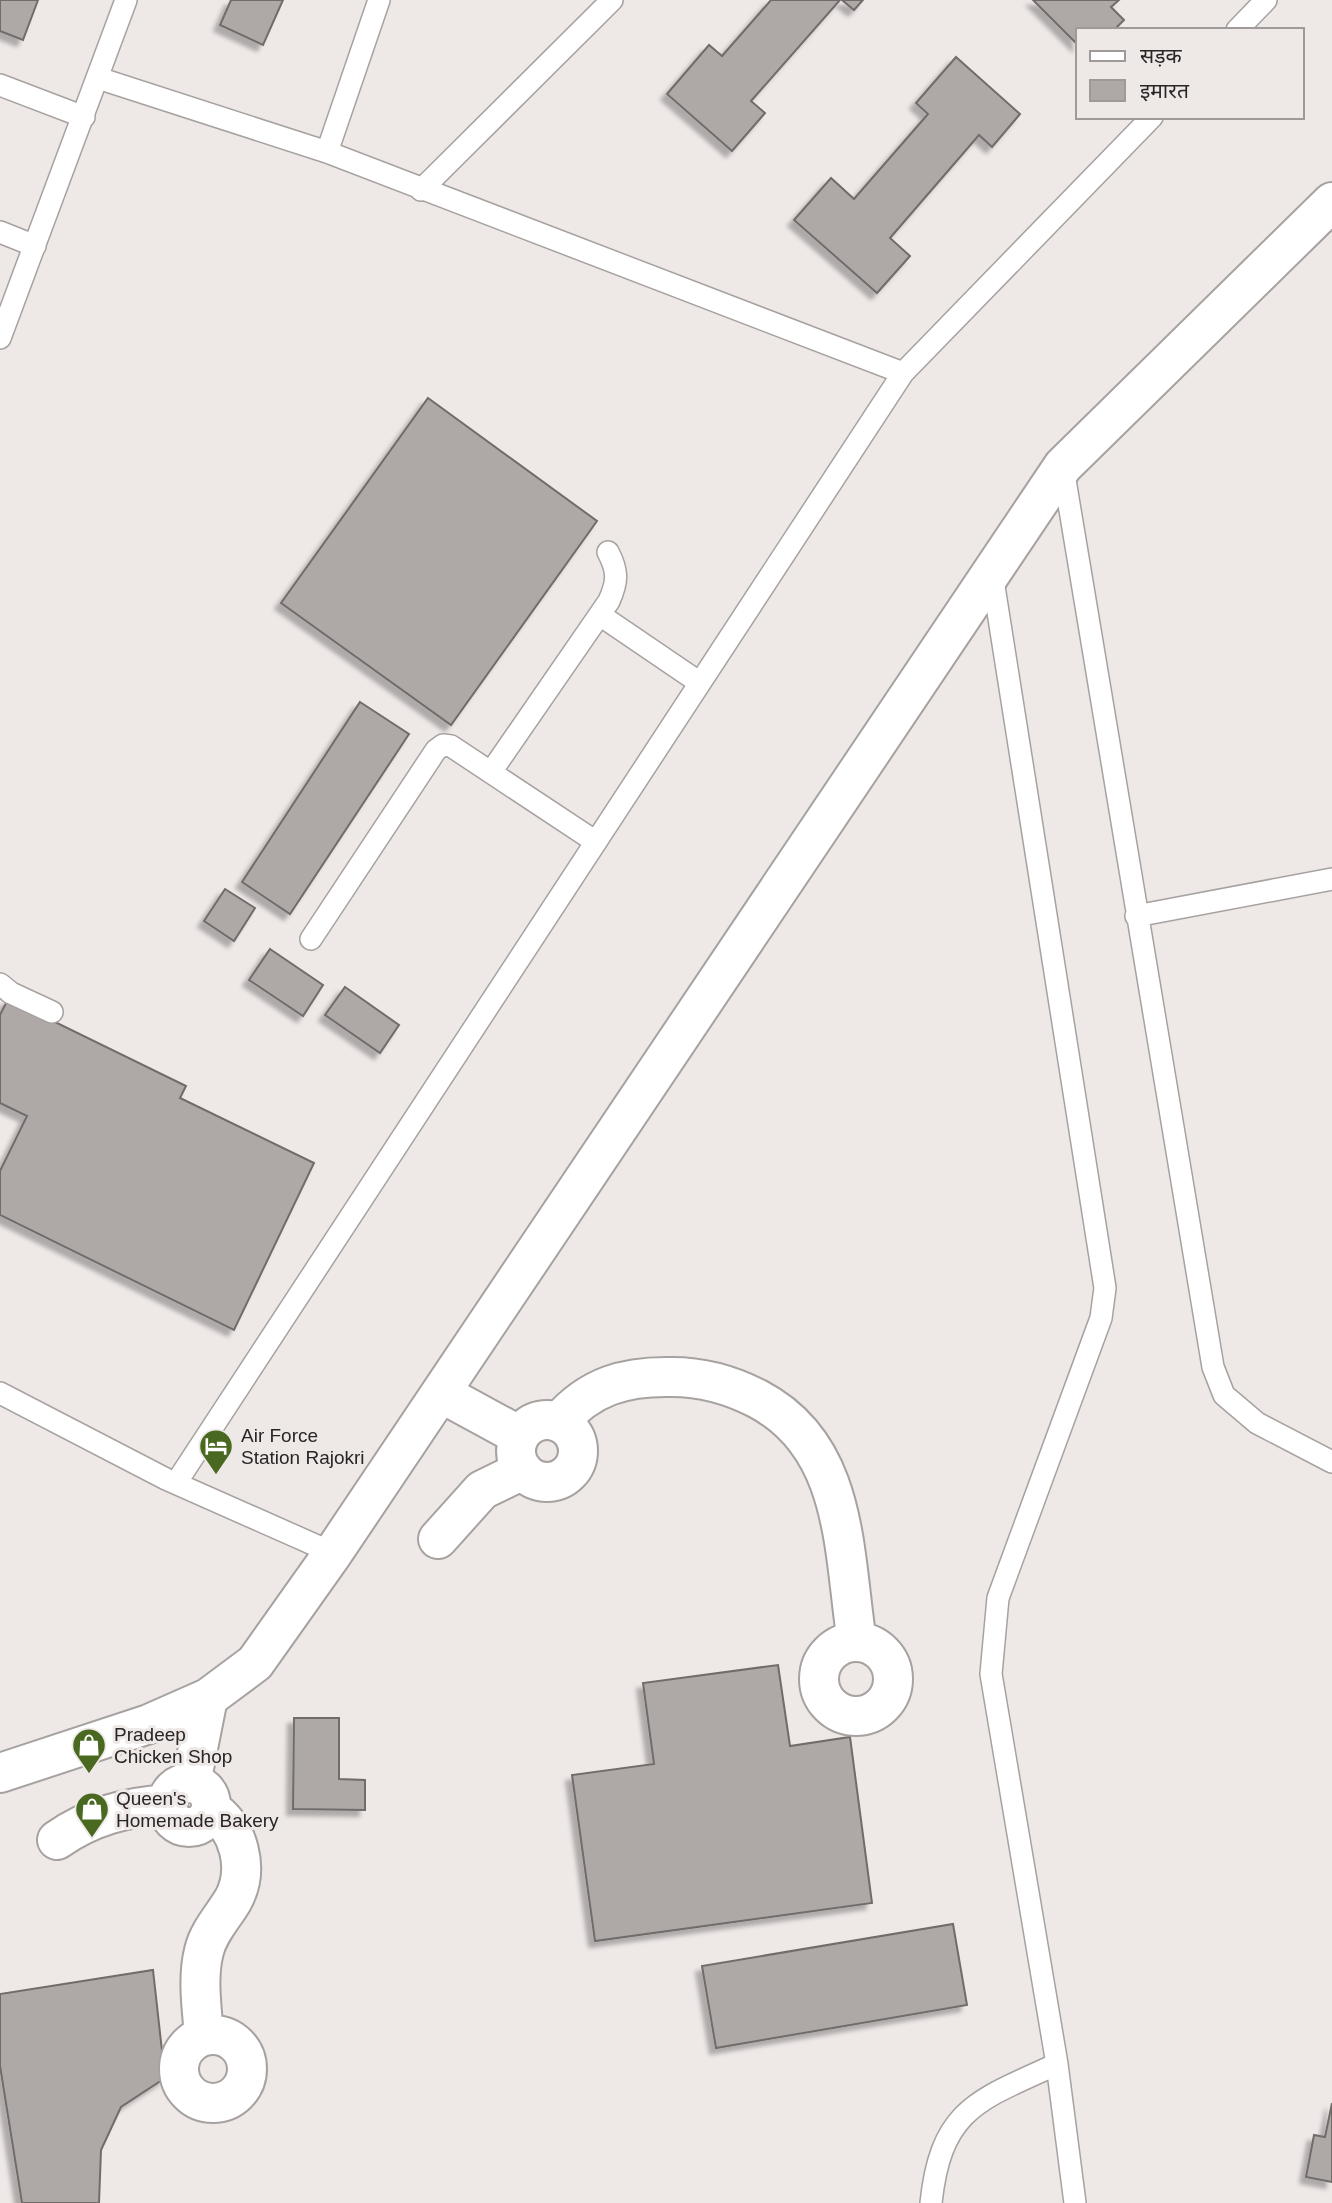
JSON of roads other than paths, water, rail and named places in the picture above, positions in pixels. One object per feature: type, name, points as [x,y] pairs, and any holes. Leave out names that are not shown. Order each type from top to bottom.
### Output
[{"type":"street","points":[[0,1773],[149,1724],[208,1698],[255,1662],[333,1553],[1063,466],[1332,202]]},
{"type":"street","points":[[559,1422],[576,1403],[599,1388],[650,1377],[693,1377],[737,1388],[781,1411],[810,1441],[827,1474],[838,1511],[857,1642]]},
{"type":"street","points":[[438,1539],[482,1490],[521,1453],[529,1424],[539,1421],[559,1422],[567,1427],[578,1445],[577,1455],[568,1473],[560,1479],[540,1481],[521,1453],[441,1393]]},
{"type":"street","points":[[190,1799],[208,1698]]},
{"type":"street","points":[[57,1840],[105,1815],[133,1807],[190,1799],[229,1825],[237,1841],[240,1858],[234,1898],[210,1934],[203,1952],[201,1975],[204,2036]]},
{"type":"lane","points":[[0,338],[99,79],[126,0]]},
{"type":"lane","points":[[327,152],[379,0]]},
{"type":"lane","points":[[421,190],[612,0]]},
{"type":"lane","points":[[1239,28],[1266,0]]},
{"type":"lane","points":[[99,79],[327,152],[903,373]]},
{"type":"lane","points":[[0,85],[84,117]]},
{"type":"lane","points":[[176,1483],[903,373],[1150,119]]},
{"type":"lane","points":[[0,232],[35,246]]},
{"type":"lane","points":[[1063,466],[1213,1367],[1224,1395],[1257,1423],[1332,1462]]},
{"type":"lane","points":[[491,772],[600,615],[617,584],[617,569],[608,552]]},
{"type":"lane","points":[[991,573],[1105,1288],[1101,1318],[998,1598],[991,1674],[1057,2064],[1075,2203]]},
{"type":"lane","points":[[600,615],[701,683]]},
{"type":"lane","points":[[310,939],[436,750],[443,745],[451,746],[596,842]]},
{"type":"lane","points":[[1136,915],[1332,879]]},
{"type":"lane","points":[[0,984],[11,993],[52,1012]]},
{"type":"lane","points":[[0,1393],[176,1483],[333,1553]]},
{"type":"lane","points":[[931,2203],[935,2166],[960,2120],[990,2095],[1057,2064]]},
{"type":"place","name":"Air Force Station Rajokri","points":[[216,1476]]},
{"type":"place","name":"Pradeep Chicken Shop","points":[[89,1775]]},
{"type":"place","name":"Queen's Homemade Bakery","points":[[92,1839]]}]
